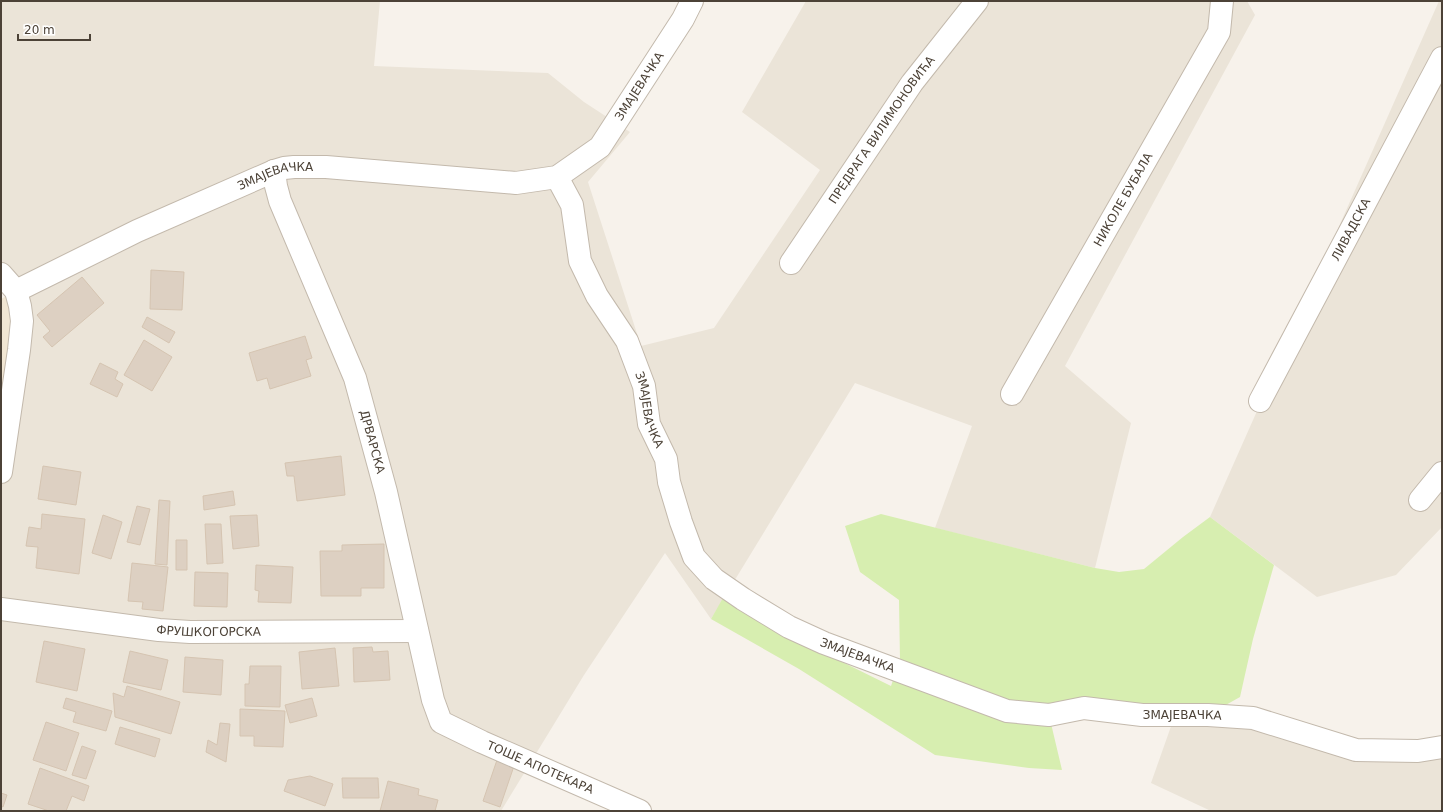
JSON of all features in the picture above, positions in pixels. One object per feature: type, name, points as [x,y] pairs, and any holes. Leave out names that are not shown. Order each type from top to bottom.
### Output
[{"type":"street","name":"ЗМАЈЕВАЧКА","points":[[16,291],[136,231],[274,171],[294,167],[326,167],[516,183],[557,177],[600,147],[683,19],[692,1]]},
{"type":"street","name":"ПРЕДРАГА ВИЛИМОНОВИЋА","points":[[791,263],[912,84],[977,1]]},
{"type":"street","name":"НИКОЛЕ БУБАЛА","points":[[1012,394],[1219,32],[1222,1]]},
{"type":"street","name":"ЛИВАДСКА","points":[[1260,401],[1442,58]]},
{"type":"street","name":"ДРВАРСКА","points":[[274,171],[280,201],[355,378],[386,492],[433,700],[442,722]]},
{"type":"street","name":"ЗМАЈЕВАЧКА","points":[[557,177],[572,205],[580,262],[597,296],[628,341],[644,386],[650,424],[666,459],[669,482],[681,522],[694,557],[714,579],[743,599],[789,627],[824,643],[1007,712],[1049,715],[1084,708],[1142,715],[1208,715],[1253,718],[1356,750],[1418,751],[1442,747]]},
{"type":"street","points":[[1,274],[16,291],[22,321],[1,472]]},
{"type":"street","points":[[1420,500],[1442,473]]},
{"type":"street","name":"ФРУШКОГОРСКА","points":[[1,609],[167,631],[417,631]]},
{"type":"street","name":"ТОШЕ АПОТЕКАРА","points":[[442,722],[482,742],[640,811]]},
{"type":"shaded area","points":[[1,1],[380,1],[374,66],[548,73],[584,102],[630,132],[588,182],[641,346],[714,328],[820,170],[742,112],[806,1],[1247,1],[1255,15],[1065,366],[1131,423],[1095,568],[935,528],[972,426],[855,383],[711,619],[665,553],[584,675],[501,811],[1,811],[1,472],[19,350],[1,273]]},
{"type":"shaded area","points":[[1439,1],[1442,1],[1442,527],[1396,575],[1317,597],[1210,517]]},
{"type":"shaded area","points":[[16,291],[1,472],[1,299]]},
{"type":"shaded area","points":[[1175,715],[1253,718],[1356,750],[1442,747],[1442,811],[1211,811],[1151,783]]},
{"type":"green space","points":[[881,514],[1095,568],[1119,572],[1144,569],[1210,517],[1274,565],[1253,639],[1240,697],[1208,715],[1049,715],[1062,770],[1029,768],[935,755],[799,669],[711,619],[728,589],[761,622],[891,686],[900,660],[899,600],[860,572],[845,526]]},
{"type":"building","points":[[151,270],[184,272],[182,310],[150,309]]},
{"type":"building","points":[[82,277],[104,303],[52,347],[43,337],[50,331],[37,315]]},
{"type":"building","points":[[147,317],[175,332],[169,343],[142,327]]},
{"type":"building","points":[[305,336],[312,358],[306,360],[311,376],[270,389],[267,378],[257,381],[249,353]]},
{"type":"building","points":[[144,340],[172,357],[152,391],[124,375]]},
{"type":"building","points":[[100,363],[118,372],[115,379],[123,384],[117,397],[90,384]]},
{"type":"building","points":[[341,456],[345,495],[297,501],[294,476],[287,476],[285,463]]},
{"type":"building","points":[[43,466],[81,472],[76,505],[38,499]]},
{"type":"building","points":[[233,491],[235,505],[204,510],[203,496]]},
{"type":"building","points":[[159,500],[170,501],[167,565],[155,564]]},
{"type":"building","points":[[137,506],[150,509],[140,545],[127,542]]},
{"type":"building","points":[[42,514],[85,519],[79,574],[36,568],[38,547],[26,546],[29,527],[41,529]]},
{"type":"building","points":[[103,515],[122,522],[111,559],[92,553]]},
{"type":"building","points":[[257,515],[259,546],[233,549],[230,516]]},
{"type":"building","points":[[205,524],[221,524],[223,563],[207,564]]},
{"type":"building","points":[[176,540],[187,540],[187,570],[176,570]]},
{"type":"building","points":[[384,544],[384,588],[361,588],[361,596],[321,596],[320,551],[342,551],[342,545]]},
{"type":"building","points":[[132,563],[168,567],[163,611],[142,609],[143,602],[128,601]]},
{"type":"building","points":[[256,565],[293,567],[291,603],[258,602],[259,591],[255,590]]},
{"type":"building","points":[[195,572],[228,573],[227,607],[194,606]]},
{"type":"building","points":[[44,641],[85,649],[77,691],[36,682]]},
{"type":"building","points":[[372,647],[373,652],[388,651],[390,680],[354,682],[353,648]]},
{"type":"building","points":[[335,648],[339,686],[302,689],[299,652]]},
{"type":"building","points":[[130,651],[168,660],[161,690],[123,682]]},
{"type":"building","points":[[185,657],[223,660],[221,695],[183,692]]},
{"type":"building","points":[[250,666],[281,666],[280,707],[245,706],[245,684],[249,684]]},
{"type":"building","points":[[127,686],[180,702],[171,734],[115,717],[113,693],[124,697]]},
{"type":"building","points":[[66,698],[112,711],[106,731],[73,722],[76,712],[63,708]]},
{"type":"building","points":[[312,698],[317,716],[290,723],[285,705]]},
{"type":"building","points":[[240,709],[285,711],[283,747],[254,746],[254,736],[240,736]]},
{"type":"building","points":[[46,722],[79,733],[66,771],[33,760]]},
{"type":"building","points":[[220,723],[230,724],[226,762],[206,752],[208,740],[217,745]]},
{"type":"building","points":[[120,727],[160,739],[155,757],[115,744]]},
{"type":"building","points":[[82,746],[96,751],[86,779],[72,775]]},
{"type":"building","points":[[497,760],[514,766],[500,807],[483,801]]},
{"type":"building","points":[[40,768],[89,786],[84,801],[72,796],[66,811],[49,811],[28,804]]},
{"type":"building","points":[[310,776],[333,784],[325,806],[284,791],[288,780]]},
{"type":"building","points":[[342,778],[378,778],[379,798],[343,798]]},
{"type":"building","points":[[388,781],[419,789],[418,795],[438,800],[435,811],[380,811]]},
{"type":"building","points":[[1,793],[7,795],[3,807],[1,806]]}]
